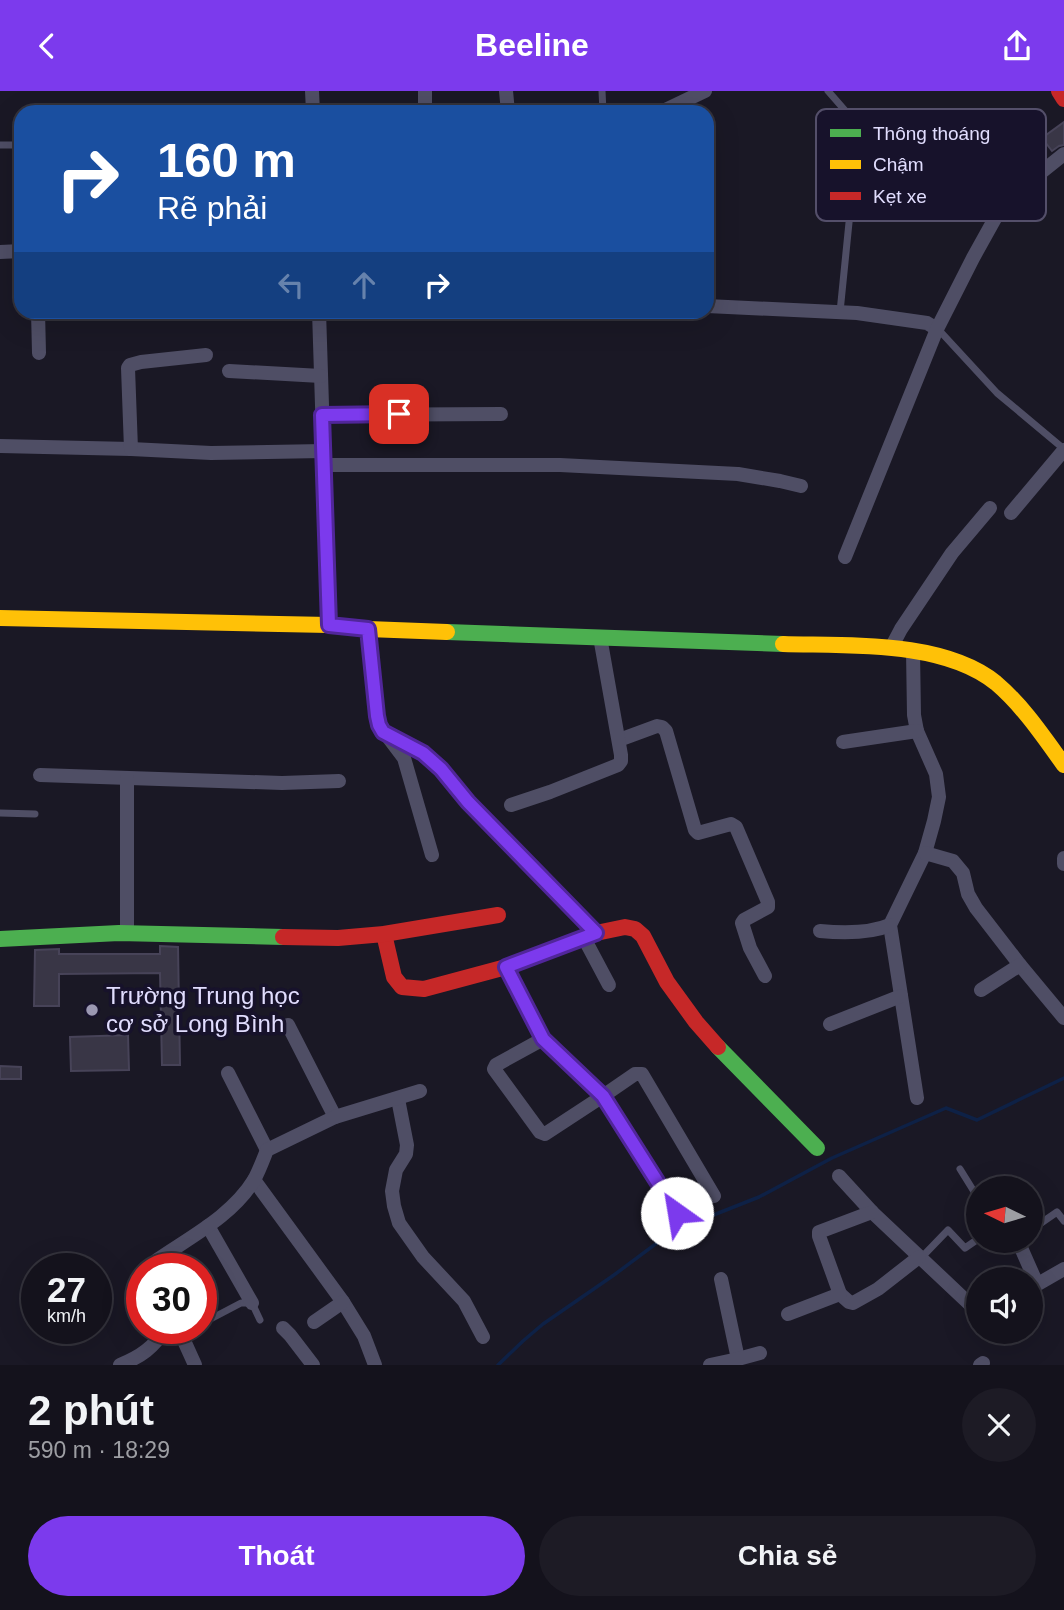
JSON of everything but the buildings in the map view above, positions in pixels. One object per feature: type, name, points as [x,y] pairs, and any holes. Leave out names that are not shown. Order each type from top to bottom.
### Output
[{"type":"street","points":[[676,105],[705,91]]},
{"type":"street","points":[[1059,91],[1064,99]]},
{"type":"street","points":[[1046,168],[1064,154]]},
{"type":"street","points":[[845,557],[937,329],[994,221]]},
{"type":"street","points":[[714,306],[857,313],[927,323],[937,329]]},
{"type":"street","points":[[38,319],[39,353]]},
{"type":"street","points":[[319,319],[329,625]]},
{"type":"street","points":[[131,449],[130,365],[206,355]]},
{"type":"street","points":[[229,372],[321,376]]},
{"type":"street","points":[[322,415],[501,414]]},
{"type":"street","points":[[0,446],[738,474],[801,486]]},
{"type":"street","points":[[1011,513],[1064,449]]},
{"type":"street","points":[[891,648],[952,553],[990,509]]},
{"type":"street","points":[[0,618],[329,625],[368,629],[891,648],[944,657],[968,665],[985,675],[1016,702],[1061,755]]},
{"type":"street","points":[[368,629],[379,725],[404,758],[432,855]]},
{"type":"street","points":[[510,805],[550,792],[618,765],[621,761],[600,637]]},
{"type":"street","points":[[913,651],[912,703],[917,731],[936,774],[939,797],[925,853],[890,925],[917,1098]]},
{"type":"street","points":[[619,740],[657,726],[662,727],[666,731],[695,830],[698,833],[731,824],[736,827],[768,901],[768,907],[742,923],[750,948],[765,976]]},
{"type":"street","points":[[843,742],[917,731]]},
{"type":"street","points":[[383,732],[423,753],[441,769],[590,936],[609,985]]},
{"type":"street","points":[[40,775],[282,783],[339,781]]},
{"type":"street","points":[[127,778],[127,933]]},
{"type":"street","points":[[925,853],[953,861],[963,873],[968,894],[976,908],[1064,1018]]},
{"type":"street","points":[[1064,858],[1064,864]]},
{"type":"street","points":[[0,939],[127,933],[338,938],[384,934],[498,915]]},
{"type":"street","points":[[820,931],[863,931],[890,925]]},
{"type":"street","points":[[384,934],[394,977],[402,987],[424,989],[506,967],[590,936],[625,927],[635,929],[643,936],[667,982],[696,1022],[817,1148]]},
{"type":"street","points":[[981,990],[1020,965]]},
{"type":"street","points":[[506,967],[543,1039],[603,1096],[677,1213]]},
{"type":"street","points":[[830,1024],[901,996]]},
{"type":"street","points":[[288,1025],[335,1117]]},
{"type":"street","points":[[543,1039],[496,1065],[494,1069],[540,1132],[545,1134],[635,1074],[642,1074],[714,1196]]},
{"type":"street","points":[[228,1073],[267,1150]]},
{"type":"street","points":[[168,1253],[208,1226],[238,1201],[254,1180],[267,1150],[335,1117],[419,1091]]},
{"type":"street","points":[[398,1099],[407,1145],[406,1154],[396,1170],[392,1191],[399,1223],[423,1257],[464,1301],[483,1338]]},
{"type":"street","points":[[839,1176],[872,1212],[966,1301]]},
{"type":"street","points":[[254,1180],[343,1302],[364,1336],[375,1365]]},
{"type":"street","points":[[872,1212],[819,1231],[840,1294],[849,1303],[878,1289],[920,1258]]},
{"type":"street","points":[[208,1226],[251,1303]]},
{"type":"street","points":[[1043,1281],[1064,1269]]},
{"type":"street","points":[[721,1279],[738,1359]]},
{"type":"street","points":[[788,1314],[840,1294]]},
{"type":"street","points":[[314,1322],[343,1302]]},
{"type":"street","points":[[283,1328],[313,1365]]},
{"type":"street","points":[[120,1365],[155,1344]]},
{"type":"street","points":[[190,1344],[195,1365]]},
{"type":"street","points":[[710,1365],[760,1353]]},
{"type":"lane","points":[[828,91],[844,109]]},
{"type":"lane","points":[[839,312],[849,221]]},
{"type":"lane","points":[[937,329],[997,393],[1064,449]]},
{"type":"lane","points":[[0,813],[35,814]]},
{"type":"lane","points":[[960,1169],[966,1179]]},
{"type":"lane","points":[[1043,1222],[1057,1212],[1064,1221]]},
{"type":"lane","points":[[920,1258],[948,1230],[966,1247]]},
{"type":"lane","points":[[217,1316],[241,1303],[251,1303],[260,1320]]},
{"type":"waterway","points":[[498,1365],[543,1324],[673,1231],[759,1197],[832,1158],[946,1108],[977,1120],[1064,1078]]},
{"type":"traffic: fast","points":[[447,632],[783,644]]},
{"type":"traffic: fast","points":[[0,939],[119,933],[283,937]]},
{"type":"traffic: fast","points":[[718,1047],[817,1148]]},
{"type":"traffic: slow","points":[[0,618],[329,625],[447,632]]},
{"type":"traffic: slow","points":[[783,644],[894,648],[950,659],[974,669],[996,683],[1015,701],[1064,765]]},
{"type":"traffic: jam","points":[[1059,91],[1064,99]]},
{"type":"traffic: jam","points":[[283,937],[338,938],[384,934],[498,915]]},
{"type":"traffic: jam","points":[[384,934],[394,977],[402,987],[424,989],[506,967],[596,933],[625,927],[635,929],[643,936],[667,982],[718,1047]]},
{"type":"place","name":"Trường Trung học cơ sở Long Bình","points":[[92,1010]]},
{"type":"route","points":[[399,414],[322,415],[329,625],[368,629],[377,716],[383,732],[423,753],[441,769],[468,802],[596,933],[506,967],[543,1039],[603,1096],[677,1213]]}]
